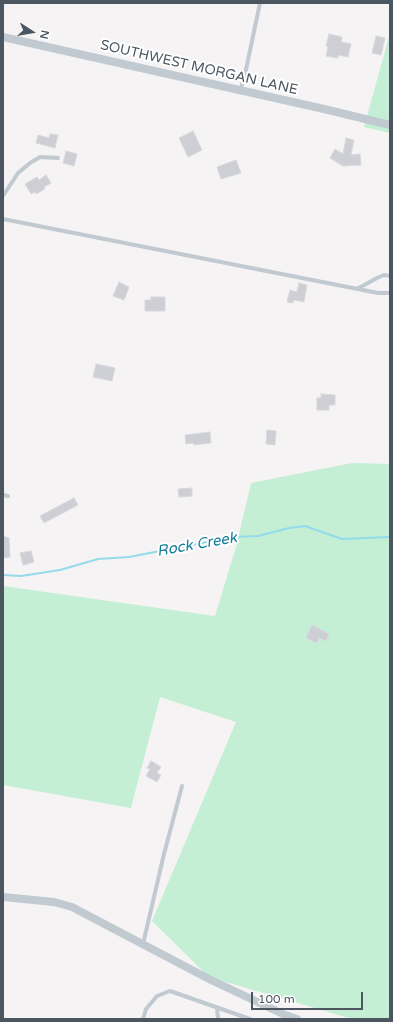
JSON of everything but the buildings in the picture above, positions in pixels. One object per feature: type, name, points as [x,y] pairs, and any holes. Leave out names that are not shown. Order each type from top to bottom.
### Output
[{"type":"street","name":"SOUTHWEST MORGAN LANE","points":[[3,37],[331,110],[390,125]]},
{"type":"street","points":[[3,897],[54,902],[72,907],[211,980],[285,1015],[297,1019]]},
{"type":"lane","points":[[240,90],[244,79],[260,3]]},
{"type":"lane","points":[[3,196],[18,173],[30,163],[40,157],[58,158]]},
{"type":"lane","points":[[3,219],[357,289],[378,293],[390,293]]},
{"type":"lane","points":[[357,289],[366,282],[376,278],[384,275],[390,276]]},
{"type":"lane","points":[[3,495],[8,496]]},
{"type":"lane","points":[[143,945],[164,854],[182,786]]},
{"type":"lane","points":[[143,1019],[146,1009],[157,996],[170,991],[250,1019]]},
{"type":"lane","points":[[217,1008],[218,1019]]},
{"type":"green space","points":[[390,33],[390,133],[364,127]]},
{"type":"green space","points":[[352,463],[390,464],[390,1019],[352,1019],[209,977],[152,921],[236,722],[160,697],[131,808],[3,785],[3,586],[215,616],[236,547],[251,483]]},
{"type":"waterway","name":"Rock Creek","points":[[3,575],[21,576],[60,570],[98,559],[129,557],[233,537],[258,536],[289,528],[305,526],[342,539],[390,537]]}]
